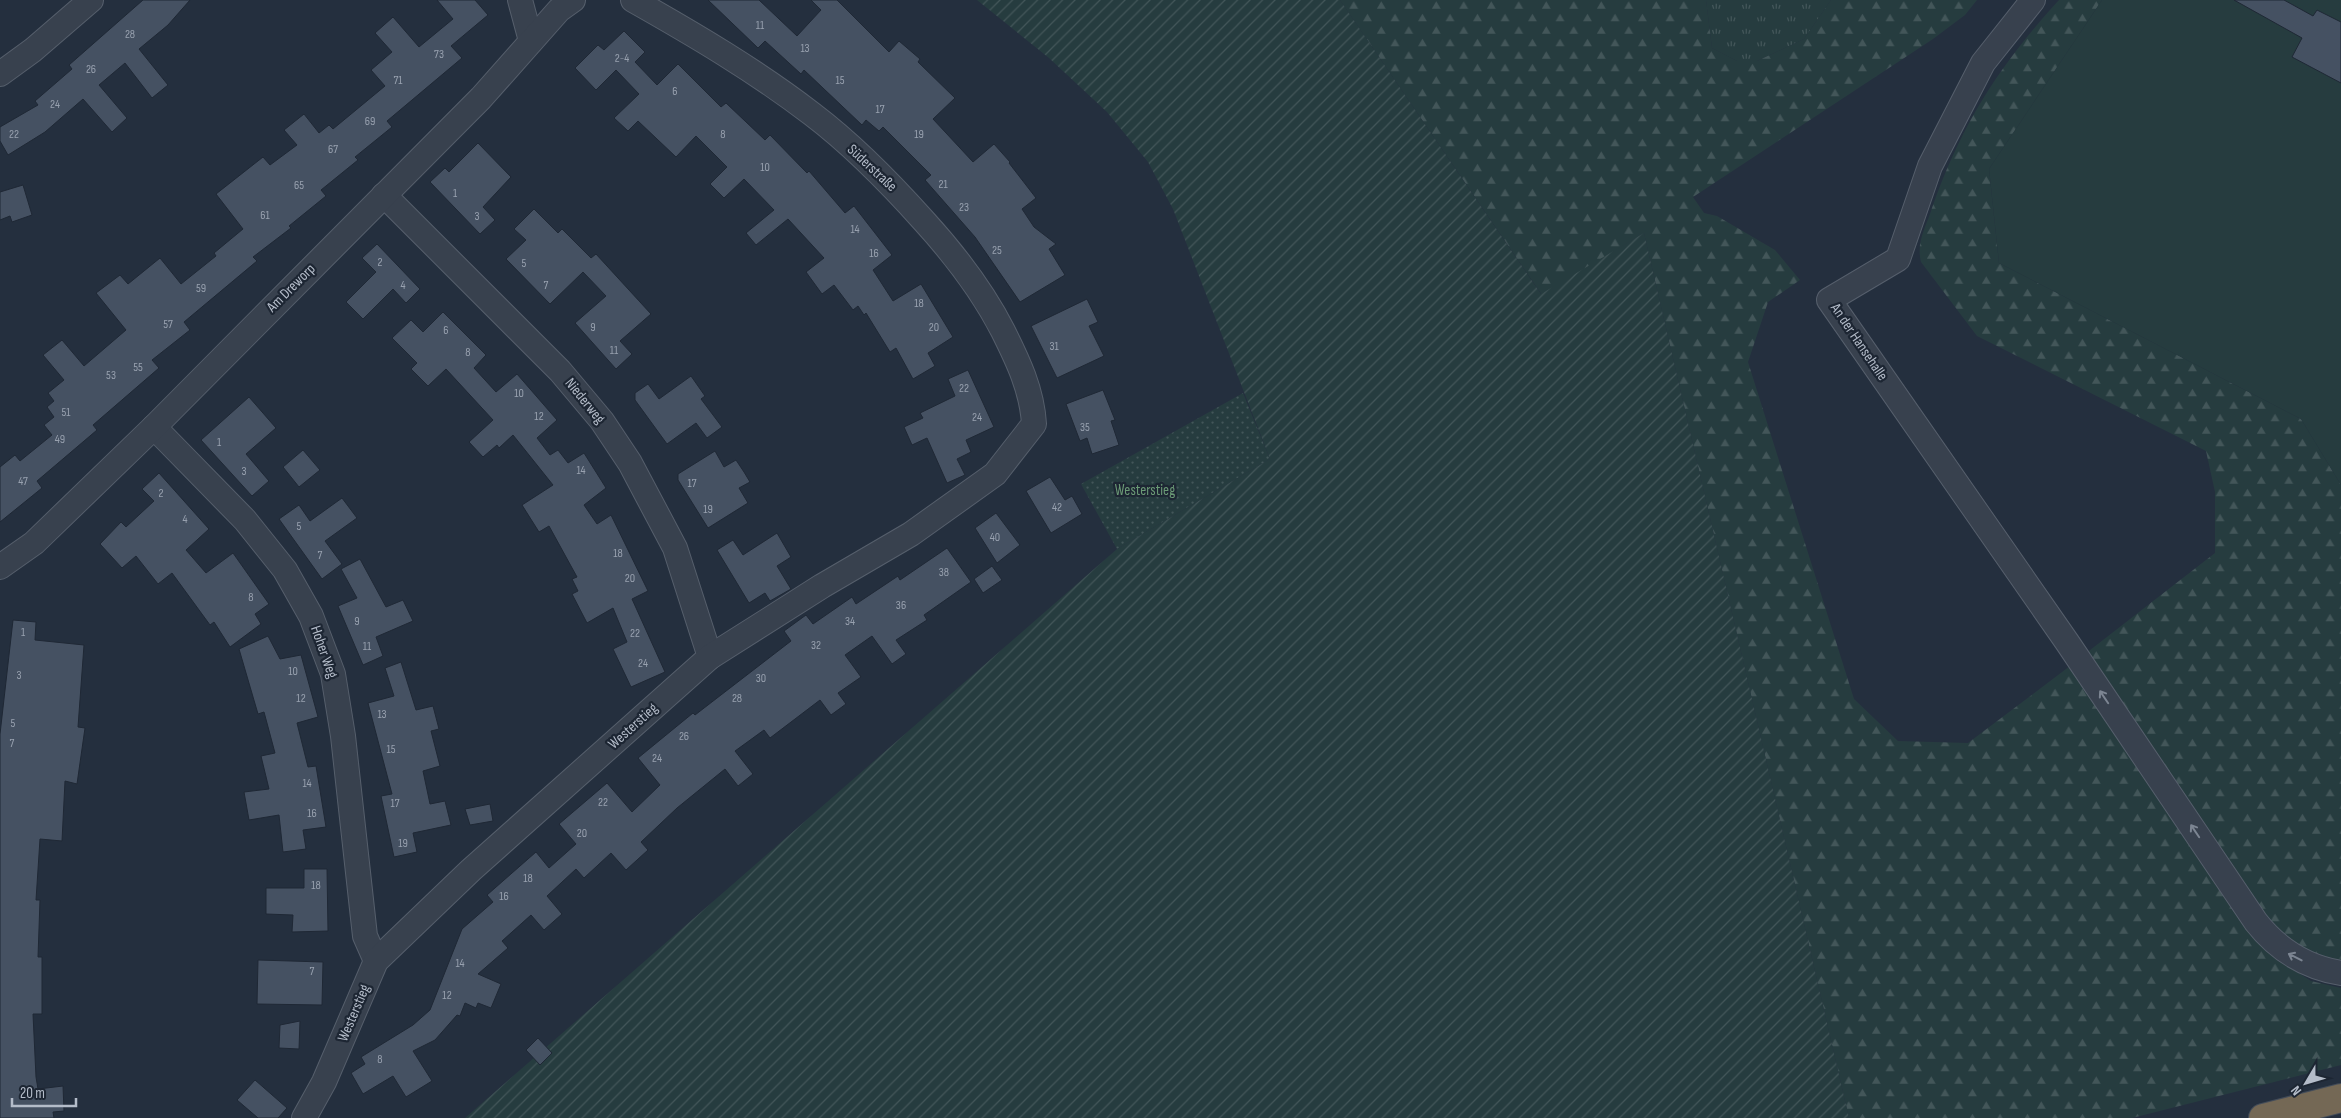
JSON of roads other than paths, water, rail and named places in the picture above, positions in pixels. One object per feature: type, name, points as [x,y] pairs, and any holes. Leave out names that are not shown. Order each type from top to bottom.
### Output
[{"type":"highway","points":[[2263,1118],[2341,1098]]},
{"type":"street","points":[[0,74],[33,50],[90,0]]},
{"type":"street","points":[[520,0],[531,40]]},
{"type":"street","name":"Am Dreworp","points":[[0,567],[34,543],[154,427],[481,98],[559,10],[573,0]]},
{"type":"street","name":"Süderstraße","points":[[634,0],[714,46],[813,114],[887,179],[957,258],[994,312],[1021,366],[1033,408]]},
{"type":"street","name":"An der Hansehalle","points":[[2033,0],[1983,63],[1930,166],[1898,259],[1829,300],[2067,642],[2267,936],[2290,955],[2320,968],[2341,973]]},
{"type":"street","name":"Niederweg","points":[[384,195],[560,371],[602,421],[630,463],[675,548],[710,657]]},
{"type":"street","name":"Westerstieg","points":[[304,1118],[324,1082],[376,961],[405,936],[471,870],[710,657],[822,586],[911,534],[995,474],[1034,424],[1033,408]]},
{"type":"street","name":"Hoher Weg","points":[[154,427],[245,520],[285,570],[311,616],[333,674],[348,774],[365,936],[376,961]]},
{"type":"street","points":[[0,586],[34,543]]}]
